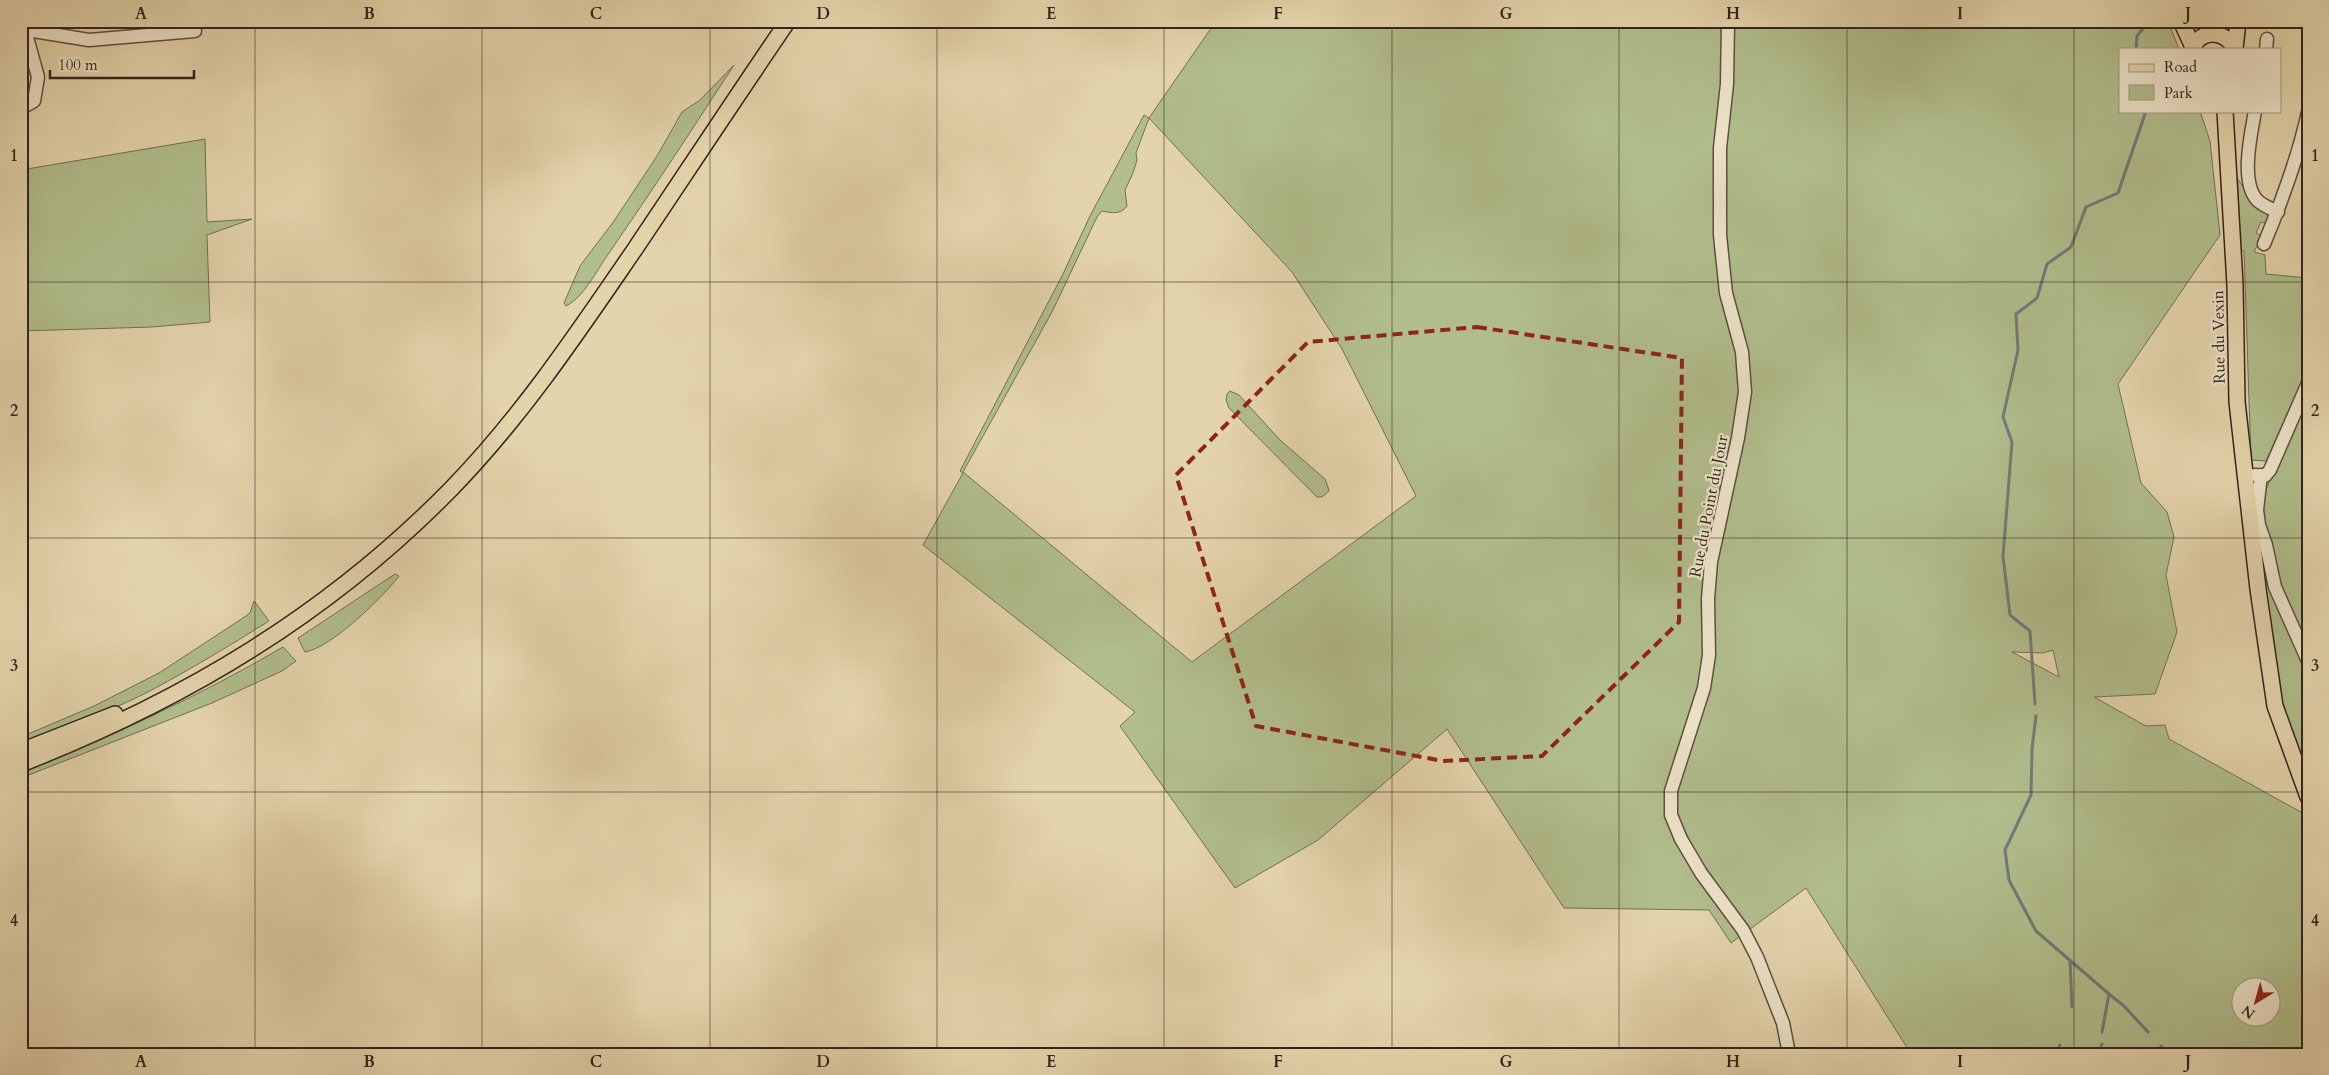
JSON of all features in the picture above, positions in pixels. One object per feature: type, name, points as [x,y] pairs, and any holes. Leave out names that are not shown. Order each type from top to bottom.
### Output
[{"type":"main road","points":[[21,751],[70,734],[137,704],[231,653],[318,593],[411,515],[486,437],[545,363],[777,21]]},
{"type":"main road","points":[[21,764],[117,725],[195,685],[320,603],[414,525],[473,465],[558,361],[788,21]]},
{"type":"main road","points":[[2181,21],[2193,48]]},
{"type":"main road","points":[[2191,21],[2212,34],[2226,37],[2234,48]]},
{"type":"main road","points":[[2193,48],[2196,41],[2212,34]]},
{"type":"main road","points":[[2216,112],[2228,155]]},
{"type":"main road","points":[[2225,112],[2228,155]]},
{"type":"main road","name":"Rue du Vexin","points":[[2228,155],[2235,285],[2237,402],[2253,475],[2263,634],[2275,706],[2308,797]]},
{"type":"street","name":"Rue du Point du Jour","points":[[1728,21],[1727,84],[1720,148],[1720,235],[1726,293],[1742,352],[1745,392],[1738,438],[1711,562],[1708,599],[1709,655],[1704,688],[1671,791],[1671,815],[1681,839],[1701,873],[1743,930],[1757,957],[1783,1023],[1789,1054]]},
{"type":"street","points":[[21,105],[27,105],[34,101],[38,76],[23,30],[89,40],[195,31]]},
{"type":"street","points":[[2255,112],[2248,155],[2250,191],[2258,202],[2278,212]]},
{"type":"street","points":[[2264,244],[2278,212],[2308,112]]},
{"type":"street","points":[[2228,155],[2249,171]]},
{"type":"street","points":[[2253,475],[2265,476],[2270,470],[2308,383]]},
{"type":"street","points":[[2256,530],[2266,546],[2275,587],[2308,661]]},
{"type":"highlighted area","points":[[1477,327],[1682,358],[1679,622],[1542,756],[1443,761],[1256,726],[1176,475],[1308,342]]},
{"type":"green space","points":[[1216,21],[2168,21],[2179,48],[2119,48],[2119,112],[2200,112],[2210,141],[2220,235],[2118,384],[2141,483],[2167,512],[2174,537],[2166,575],[2177,632],[2155,694],[2094,697],[2146,726],[2165,725],[2169,739],[2308,816],[2308,1054],[1911,1054],[1806,888],[1731,943],[1709,910],[1564,908],[1447,729],[1318,840],[1235,888],[1120,726],[1135,712],[923,545],[963,473],[960,471],[1063,274],[1090,216],[1144,115],[1149,118]],"holes":[[[1149,118],[1292,272],[1342,349],[1416,496],[1192,662],[963,472],[1052,312],[1097,217],[1102,211],[1119,212],[1127,206],[1125,190],[1133,173],[1137,160],[1136,153]],[[2053,650],[2059,677],[2012,652],[2043,653]]]},
{"type":"green space","points":[[734,65],[590,282],[573,302],[566,306],[564,303],[580,266],[614,221],[657,156],[682,112],[700,100]]},
{"type":"green space","points":[[205,139],[207,222],[252,219],[207,235],[210,322],[152,327],[21,331],[21,170]]},
{"type":"green space","points":[[2235,175],[2246,191],[2269,215],[2269,225],[2261,222],[2256,233],[2262,236],[2254,252],[2265,255],[2266,274],[2308,278],[2308,368],[2266,461],[2251,460],[2244,251],[2238,250]]},
{"type":"green space","points":[[2308,390],[2308,782],[2290,738],[2269,656],[2262,499]]},
{"type":"green space","points":[[1230,391],[1239,395],[1280,440],[1325,479],[1329,491],[1322,497],[1317,497],[1229,408],[1226,400],[1227,394]]},
{"type":"green space","points":[[395,574],[399,576],[356,620],[328,641],[305,652],[298,638]]},
{"type":"green space","points":[[254,601],[269,621],[239,640],[146,693],[84,720],[21,744],[21,737],[94,706],[159,673],[250,613]]},
{"type":"green space","points":[[283,647],[296,661],[282,671],[212,703],[21,778],[21,771],[155,715]]},
{"type":"waterway","points":[[2136,48],[2137,36],[2149,21]]},
{"type":"waterway","points":[[2035,704],[2030,631],[2010,615],[2003,556],[2012,442],[2003,417],[2018,350],[2016,314],[2037,298],[2047,264],[2071,247],[2086,207],[2118,193],[2145,114],[2144,112]]},
{"type":"waterway","points":[[2036,716],[2032,749],[2031,795],[2005,850],[2009,880],[2036,931],[2109,994],[2102,1032]]},
{"type":"waterway","points":[[2070,961],[2072,1007]]},
{"type":"waterway","points":[[2109,994],[2124,1006],[2148,1032]]},
{"type":"waterway","points":[[2098,1054],[2102,1044]]},
{"type":"waterway","points":[[2056,1054],[2060,1045]]},
{"type":"waterway","points":[[2161,1046],[2168,1054]]}]
